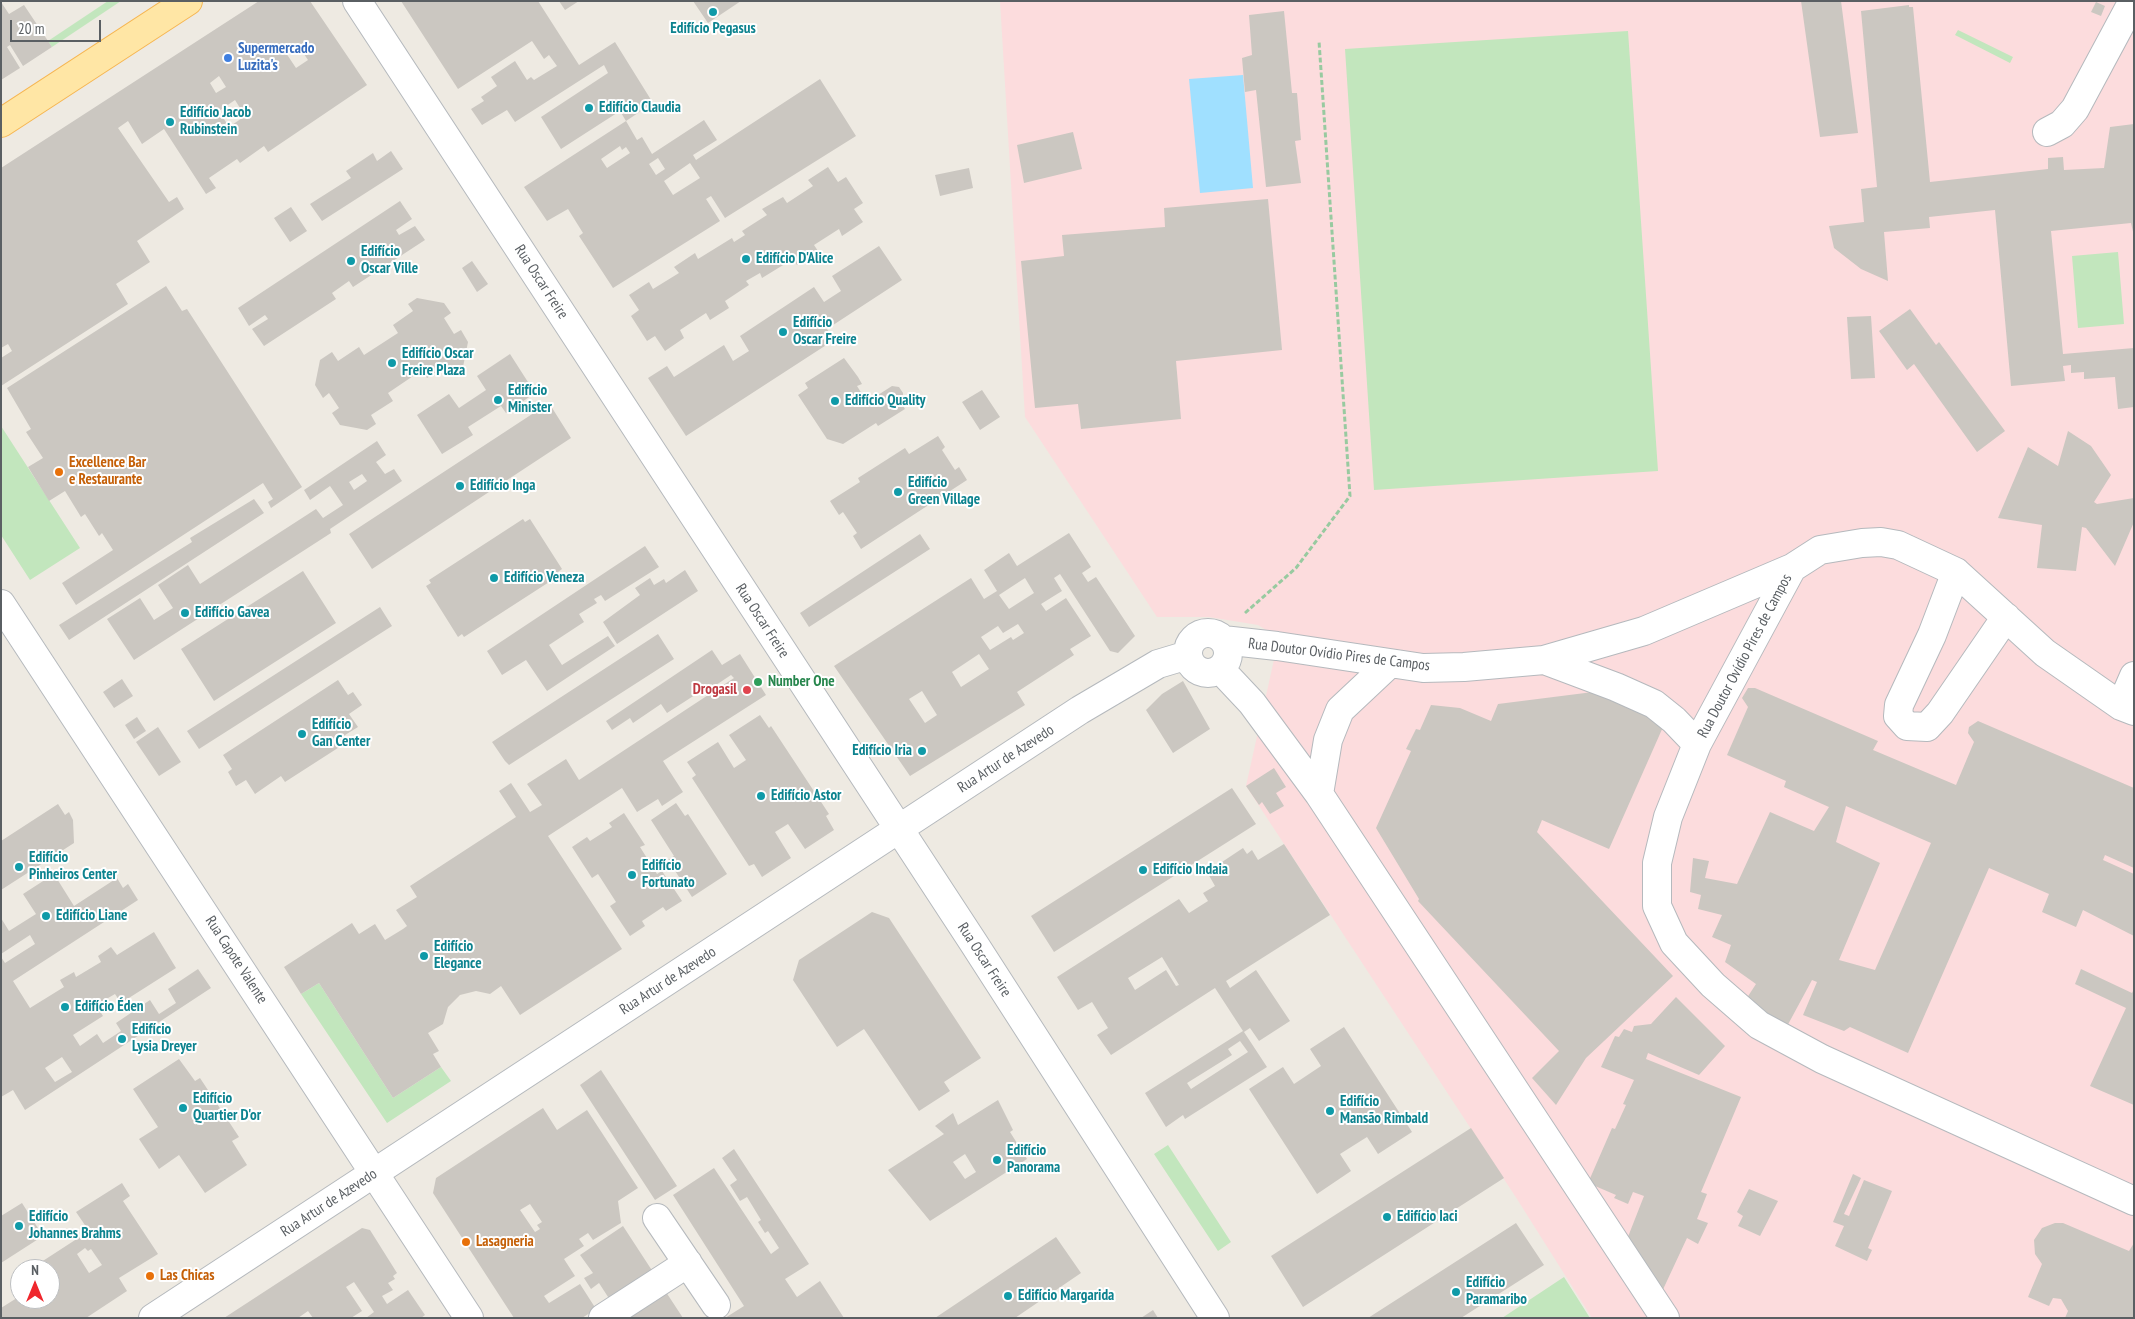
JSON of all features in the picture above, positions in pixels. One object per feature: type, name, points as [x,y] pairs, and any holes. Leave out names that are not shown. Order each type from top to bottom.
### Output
[{"type":"main road","points":[[1,123],[188,1]]},
{"type":"street","name":"Rua Oscar Freire","points":[[357,1],[899,830],[1215,1318]]},
{"type":"street","points":[[2047,132],[2062,124],[2075,109],[2132,1]]},
{"type":"street","name":"Rua Doutor Ovídio Pires de Campos","points":[[1221,638],[1423,668],[1464,667],[1544,660],[1644,631],[1792,568],[1820,550],[1881,542],[1898,545],[1956,572],[2045,653],[2127,708]]},
{"type":"street","name":"Rua Doutor Ovídio Pires de Campos","points":[[1792,568],[1697,744],[1668,818],[1657,863],[1657,906],[1674,943],[1713,985],[1759,1025],[1822,1059],[2134,1201]]},
{"type":"street","points":[[1956,572],[1932,635],[1899,705],[1898,716],[1907,726],[1927,727],[1940,713],[2006,617]]},
{"type":"street","name":"Rua Capote Valente","points":[[1,604],[469,1318]]},
{"type":"street","points":[[1206,633],[1221,638],[1227,658],[1220,669],[1210,672],[1200,671],[1192,665],[1188,655],[1191,643],[1195,638],[1206,633]]},
{"type":"street","name":"Rua Artur de Azevedo","points":[[153,1318],[1088,705],[1158,664],[1188,655]]},
{"type":"street","name":"Rua Doutor Ovídio Pires de Campos","points":[[1544,660],[1616,686],[1654,704],[1674,720],[1697,744]]},
{"type":"street","points":[[1319,794],[1328,740],[1340,710],[1389,664]]},
{"type":"street","points":[[1220,669],[1252,703],[1319,794],[1665,1318]]},
{"type":"street","points":[[2127,708],[2134,676]]},
{"type":"street","points":[[657,1218],[716,1305]]},
{"type":"street","points":[[603,1318],[688,1263]]},
{"type":"path","points":[[1221,638],[1296,568],[1350,496],[1319,41]]},
{"type":"shaded area","points":[[1000,1],[2134,1],[2134,1318],[1592,1318],[1517,1199],[1246,786],[1277,646],[1273,634],[1258,625],[1209,617],[1157,617],[1025,417]]},
{"type":"green space","points":[[108,1],[121,1],[52,47],[48,41]]},
{"type":"green space","points":[[1958,30],[2013,57],[2010,63],[1955,35]]},
{"type":"green space","points":[[1628,31],[1658,471],[1374,490],[1345,49]]},
{"type":"green space","points":[[2118,252],[2124,324],[2078,328],[2072,256]]},
{"type":"green space","points":[[1,426],[80,548],[30,580],[1,535]]},
{"type":"green space","points":[[319,983],[393,1098],[441,1067],[451,1081],[387,1123],[301,994]]},
{"type":"green space","points":[[1168,1145],[1231,1242],[1218,1251],[1154,1154]]},
{"type":"green space","points":[[1564,1277],[1590,1318],[1502,1318]]},
{"type":"water","points":[[1243,75],[1253,188],[1200,193],[1189,79]]},
{"type":"building","points":[[259,1],[310,1],[367,85],[268,152],[264,146],[240,163],[237,159],[209,178],[216,188],[206,194],[164,129],[142,144],[128,121],[118,128],[169,202],[177,197],[184,209],[137,241],[150,262],[116,284],[128,304],[1,386],[1,358],[12,351],[8,344],[1,348],[1,168]],"holes":[[[298,45],[308,60],[296,68],[286,53]],[[219,76],[226,87],[216,93],[210,83]],[[235,100],[245,116],[229,127],[219,111]]]},
{"type":"building","points":[[401,1],[538,1],[579,65],[615,42],[653,103],[626,121],[620,111],[561,149],[541,117],[608,73],[604,65],[515,122],[507,110],[482,125],[471,109],[484,101],[481,97],[497,86],[491,77],[515,61],[527,80],[531,77],[534,80],[557,66],[549,55],[544,59],[532,41],[458,89]]},
{"type":"building","points":[[559,1],[579,1],[565,10]]},
{"type":"building","name":"Edifício Pegasus","points":[[693,1],[741,1],[708,23]]},
{"type":"building","points":[[1801,1],[1841,1],[1858,133],[1820,137]]},
{"type":"building","points":[[1,2],[9,14],[24,5],[52,47],[23,66],[10,45],[7,47],[20,68],[1,80]]},
{"type":"building","points":[[2096,2],[2105,6],[2101,16],[2091,12]]},
{"type":"building","points":[[1909,5],[1909,7],[1913,7],[1930,182],[2048,169],[2048,158],[2063,157],[2064,170],[2104,168],[2110,127],[2134,124],[2134,236],[2131,223],[2051,231],[2063,354],[2134,348],[2134,407],[2118,409],[2115,377],[2084,379],[2084,372],[2071,373],[2071,365],[2063,366],[2065,381],[2011,386],[1995,210],[1929,217],[1930,228],[1884,232],[1888,281],[1861,269],[1834,248],[1829,226],[1864,222],[1861,189],[1877,187],[1861,11]]},
{"type":"building","points":[[1284,11],[1292,93],[1297,93],[1301,140],[1295,141],[1301,183],[1266,187],[1256,90],[1245,92],[1242,58],[1252,55],[1249,15]]},
{"type":"building","points":[[820,79],[856,136],[725,218],[711,196],[706,199],[720,221],[613,288],[579,236],[583,233],[568,209],[547,221],[524,187],[626,121],[637,140],[642,137],[652,154],[704,120],[717,140],[693,155],[696,160]],"holes":[[[620,146],[622,150],[626,147],[630,153],[607,168],[601,159]],[[658,158],[665,169],[656,175],[649,164]],[[690,163],[700,178],[673,195],[664,181]]]},
{"type":"building","points":[[1073,132],[1082,169],[1024,183],[1017,145]]},
{"type":"building","points":[[391,151],[403,169],[322,221],[310,204],[351,178],[346,171],[373,153],[377,161]]},
{"type":"building","name":"Edifício D'Alice","points":[[828,167],[838,182],[846,177],[863,203],[854,209],[863,222],[842,236],[839,229],[814,245],[818,251],[797,265],[793,259],[762,278],[760,273],[746,281],[749,285],[725,301],[729,308],[710,320],[706,313],[680,330],[684,338],[665,351],[655,336],[647,341],[631,316],[639,310],[629,295],[649,282],[653,289],[679,273],[674,267],[695,253],[698,259],[732,238],[734,242],[745,235],[742,231],[767,215],[762,209],[783,197],[787,203],[813,186],[808,180]]},
{"type":"building","points":[[969,168],[973,188],[940,196],[935,175]]},
{"type":"building","points":[[1268,199],[1282,350],[1176,361],[1181,419],[1081,429],[1078,404],[1035,408],[1021,261],[1064,256],[1062,235],[1165,227],[1164,208]]},
{"type":"building","name":"Edifício Oscar Ville","points":[[400,201],[412,219],[396,230],[399,235],[415,226],[425,240],[353,287],[349,281],[332,293],[336,299],[264,346],[252,329],[268,319],[265,315],[249,326],[238,308]]},
{"type":"building","points":[[291,207],[307,231],[290,242],[274,218]]},
{"type":"building","name":"Edifício Oscar Freire","points":[[879,246],[902,280],[827,329],[834,340],[686,436],[648,378],[667,366],[674,377],[724,345],[733,361],[749,351],[740,336],[814,287],[824,302],[841,291],[832,276]]},
{"type":"building","points":[[472,261],[488,284],[477,292],[462,268]]},
{"type":"building","points":[[166,286],[182,311],[187,309],[302,487],[271,508],[268,502],[273,499],[263,483],[76,605],[62,583],[113,550],[102,533],[99,536],[85,514],[81,517],[65,491],[49,501],[28,467],[43,458],[26,432],[31,429],[7,388]]},
{"type":"building","name":"Edifício Oscar Freire Plaza","points":[[417,298],[444,303],[451,313],[444,318],[454,334],[461,330],[468,342],[463,367],[451,374],[445,366],[427,378],[422,370],[388,393],[393,401],[371,415],[376,424],[367,430],[340,425],[332,413],[339,408],[329,393],[323,398],[315,385],[320,360],[332,352],[338,361],[359,347],[364,355],[398,333],[393,325],[413,311],[408,304]]},
{"type":"building","points":[[1910,309],[1936,345],[1939,342],[2005,431],[1977,452],[1914,364],[1907,370],[1879,331]]},
{"type":"building","points":[[1871,316],[1875,378],[1851,379],[1847,317]]},
{"type":"building","name":"Edifício Minister","points":[[510,354],[535,393],[506,413],[501,406],[468,427],[473,435],[442,454],[417,415],[449,394],[459,408],[486,390],[477,376]]},
{"type":"building","name":"Edifício Quality","points":[[844,358],[862,384],[857,386],[867,402],[892,386],[899,387],[903,393],[903,399],[900,401],[905,409],[878,426],[876,423],[843,444],[827,439],[798,395],[808,388],[805,383]]},
{"type":"building","points":[[982,390],[1000,417],[980,430],[962,402]]},
{"type":"building","name":"Edifício Inga","points":[[549,403],[571,438],[372,569],[349,534]]},
{"type":"building","points":[[2068,431],[2091,446],[2111,475],[2094,502],[2097,504],[2134,498],[2134,522],[2115,566],[2086,528],[2082,527],[2076,571],[2037,568],[2042,525],[1998,518],[2028,447],[2058,466]]},
{"type":"building","name":"Edifício Green Village","points":[[938,436],[945,447],[942,450],[955,470],[959,467],[967,480],[861,549],[853,536],[857,533],[843,512],[839,515],[830,501],[860,482],[858,478],[905,448],[909,454]]},
{"type":"building","points":[[377,441],[386,455],[376,462],[385,474],[394,469],[402,481],[330,529],[331,533],[134,660],[107,619],[140,598],[154,620],[173,608],[158,585],[188,565],[200,584],[316,509],[323,518],[343,505],[330,486],[310,500],[304,490]],"holes":[[[362,474],[367,481],[354,490],[349,482]]]},
{"type":"building","points":[[254,499],[264,513],[69,640],[59,625],[192,542],[190,538]]},
{"type":"building","name":"Edifício Veneza","points":[[523,519],[525,522],[530,519],[562,569],[558,572],[560,575],[464,637],[462,634],[458,637],[426,586],[431,583],[429,580]]},
{"type":"building","points":[[1069,533],[1091,567],[1082,573],[1088,582],[1096,577],[1135,636],[1118,653],[1110,651],[1060,574],[1054,578],[1062,591],[1041,604],[1046,611],[1066,598],[1091,636],[1070,649],[1074,655],[1017,692],[1025,705],[910,776],[834,666],[971,578],[984,599],[997,591],[984,570],[1009,553],[1017,566]],"holes":[[[1025,578],[1034,593],[1009,609],[999,595]],[[1018,624],[1024,633],[1013,640],[1011,637],[990,650],[981,637],[998,626],[1003,633]],[[979,654],[989,669],[961,687],[952,672]],[[922,691],[937,715],[925,723],[909,699]]]},
{"type":"building","points":[[920,534],[930,549],[809,627],[800,613]]},
{"type":"building","points":[[645,546],[659,567],[605,601],[601,595],[594,599],[597,603],[579,614],[584,622],[549,645],[562,665],[608,636],[615,646],[547,691],[526,660],[502,675],[487,651]]},
{"type":"building","points":[[685,570],[698,591],[617,644],[603,622],[640,595],[635,588],[650,578],[654,585],[664,579],[666,583]]},
{"type":"building","points":[[303,571],[336,623],[214,701],[181,649]]},
{"type":"building","points":[[380,607],[392,626],[199,749],[187,731]]},
{"type":"building","points":[[658,634],[674,659],[509,765],[505,761],[492,742]]},
{"type":"building","points":[[712,650],[722,665],[740,654],[766,695],[663,761],[683,792],[662,806],[658,799],[637,812],[622,788],[548,836],[622,949],[520,1015],[501,986],[490,994],[476,991],[460,995],[448,1007],[443,1024],[428,1033],[439,1051],[433,1054],[441,1067],[393,1098],[319,983],[301,994],[284,967],[352,923],[359,934],[375,924],[385,940],[403,929],[407,926],[396,910],[417,897],[410,886],[516,817],[499,791],[511,783],[530,812],[542,805],[527,784],[566,759],[579,780],[734,678],[731,675],[713,687],[712,684],[667,713],[661,704],[633,723],[630,718],[612,730],[606,721]]},
{"type":"building","points":[[122,679],[133,696],[114,708],[103,692]]},
{"type":"building","name":"Edifício Gan Center","points":[[338,680],[348,695],[353,692],[362,705],[349,714],[358,727],[337,740],[341,746],[285,782],[281,776],[255,794],[246,780],[236,786],[228,772],[232,769],[223,755]]},
{"type":"building","points":[[1183,681],[1210,729],[1173,753],[1146,710],[1162,694]]},
{"type":"building","points":[[1748,688],[1755,688],[1878,741],[1873,750],[1956,785],[1974,742],[1968,733],[1969,727],[1978,721],[2134,788],[2134,868],[2105,855],[2103,860],[2134,874],[2134,936],[2083,910],[2076,927],[2042,912],[2049,894],[1989,868],[1908,1053],[1850,1027],[1844,1031],[1803,1015],[1817,982],[1812,980],[1785,1030],[1743,1004],[1756,984],[1725,962],[1731,945],[1712,937],[1722,915],[1698,909],[1701,895],[1690,892],[1693,858],[1709,861],[1705,878],[1737,884],[1770,812],[1814,831],[1829,807],[1784,787],[1786,781],[1727,755],[1748,707],[1742,698]],"holes":[[[1846,806],[1931,843],[1875,970],[1839,960],[1880,863],[1836,842]]]},
{"type":"building","points":[[1593,692],[1667,718],[1609,849],[1542,820],[1537,832],[1673,976],[1586,1058],[1556,1105],[1532,1078],[1559,1051],[1418,901],[1419,899],[1376,828],[1411,751],[1406,749],[1416,729],[1420,730],[1431,705],[1460,708],[1491,721],[1498,704]]},
{"type":"building","name":"Edifício Astor","points":[[760,715],[769,728],[771,726],[829,814],[826,816],[834,830],[805,849],[788,824],[775,832],[791,858],[762,877],[754,864],[749,866],[692,778],[696,775],[687,762],[718,742],[734,768],[746,760],[729,735]]},
{"type":"building","points":[[137,717],[146,731],[134,739],[125,725]]},
{"type":"building","points":[[158,727],[181,762],[159,776],[136,742]]},
{"type":"building","points":[[1274,768],[1286,787],[1276,793],[1284,806],[1270,814],[1262,802],[1259,805],[1246,786]]},
{"type":"building","name":"Edifício Indaia","points":[[1232,788],[1256,824],[1054,952],[1031,916]]},
{"type":"building","points":[[676,803],[685,816],[688,814],[727,874],[692,897],[668,860],[674,856],[651,820]]},
{"type":"building","name":"Edifício Pinheiros Center","points":[[58,804],[65,815],[69,812],[73,820],[74,843],[1,890],[1,841]]},
{"type":"building","name":"Edifício Fortunato","points":[[624,813],[645,845],[640,847],[657,874],[662,871],[682,901],[666,911],[663,907],[642,921],[645,926],[630,936],[610,906],[616,902],[598,874],[592,878],[572,847],[587,837],[590,841],[612,827],[609,823]]},
{"type":"building","points":[[1284,844],[1330,915],[1226,981],[1230,988],[1256,970],[1290,1021],[1259,1041],[1250,1028],[1244,1032],[1267,1067],[1185,1119],[1183,1115],[1166,1127],[1145,1093],[1243,1031],[1215,988],[1111,1055],[1097,1035],[1108,1028],[1092,1002],[1078,1010],[1057,977],[1179,899],[1189,913],[1208,901],[1203,893],[1215,886],[1207,872],[1243,848],[1247,854],[1252,850],[1258,860]],"holes":[[[1162,957],[1179,985],[1176,986],[1166,970],[1135,990],[1128,978]],[[1240,1041],[1248,1052],[1191,1089],[1187,1083],[1232,1055],[1228,1049]]]},
{"type":"building","points":[[54,874],[74,906],[117,878],[123,888],[128,884],[138,900],[13,981],[30,1008],[64,987],[60,980],[74,972],[76,977],[101,962],[98,956],[111,947],[117,955],[154,932],[176,968],[121,1003],[115,994],[96,1005],[103,1016],[73,1035],[80,1046],[97,1034],[103,1043],[121,1031],[116,1023],[150,1000],[159,1014],[176,1003],[168,989],[198,969],[211,988],[25,1110],[13,1090],[1,1097],[1,957],[5,963],[35,944],[30,935],[1,954],[1,918],[9,931],[36,914],[23,894]],"holes":[[[62,1057],[72,1072],[55,1082],[45,1068]]]},
{"type":"building","points":[[872,912],[889,918],[981,1058],[944,1082],[950,1091],[919,1111],[864,1029],[837,1047],[793,980],[799,960]]},
{"type":"building","points":[[2081,969],[2132,993],[2134,989],[2134,1105],[2090,1086],[2126,1008],[2075,984]]},
{"type":"building","points":[[1676,997],[1725,1046],[1699,1075],[1648,1053],[1646,1059],[1741,1097],[1701,1192],[1707,1194],[1697,1219],[1708,1223],[1698,1244],[1687,1238],[1659,1298],[1624,1247],[1644,1196],[1633,1192],[1628,1204],[1614,1198],[1616,1195],[1588,1183],[1612,1128],[1615,1129],[1626,1105],[1623,1104],[1634,1080],[1601,1067],[1615,1036],[1619,1037],[1624,1029],[1632,1032],[1634,1026],[1651,1024]]},
{"type":"building","name":"Edifício Mansão Rimbald","points":[[1344,1027],[1412,1132],[1378,1154],[1367,1137],[1340,1154],[1351,1171],[1317,1194],[1249,1089],[1283,1067],[1294,1084],[1321,1066],[1310,1049]]},
{"type":"building","name":"Edifício Quartier D'or","points":[[179,1059],[195,1081],[200,1078],[239,1137],[232,1141],[247,1165],[205,1193],[179,1155],[159,1169],[139,1139],[158,1127],[133,1089]]},
{"type":"building","points":[[601,1070],[677,1186],[655,1200],[580,1085]]},
{"type":"building","name":"Edifício Panorama","points":[[998,1100],[1013,1130],[1010,1132],[1027,1159],[930,1221],[888,1170],[944,1134],[935,1126],[953,1113],[958,1125]],"holes":[[[965,1154],[976,1172],[965,1179],[953,1162]]]},
{"type":"building","points":[[543,1108],[557,1130],[587,1110],[638,1188],[618,1201],[621,1223],[593,1240],[588,1233],[579,1239],[584,1246],[564,1259],[575,1276],[544,1296],[549,1303],[580,1284],[596,1309],[582,1318],[514,1318],[433,1193],[436,1178]],"holes":[[[530,1204],[542,1222],[537,1225],[540,1229],[535,1232],[520,1210]]]},
{"type":"building","name":"Edifício Iaci","points":[[1471,1128],[1504,1178],[1303,1307],[1271,1256]]},
{"type":"building","points":[[734,1149],[809,1264],[785,1279],[797,1297],[820,1281],[844,1318],[725,1318],[744,1306],[673,1195],[714,1168],[771,1254],[779,1248],[768,1231],[765,1233],[758,1222],[761,1220],[747,1197],[740,1201],[730,1185],[737,1180],[722,1158]]},
{"type":"building","points":[[1853,1174],[1861,1178],[1844,1214],[1849,1216],[1864,1180],[1892,1191],[1868,1248],[1872,1250],[1867,1261],[1835,1246],[1844,1226],[1833,1222]]},
{"type":"building","points":[[122,1183],[130,1196],[123,1201],[158,1254],[119,1278],[127,1291],[86,1318],[1,1318],[1,1308],[10,1302],[10,1309],[60,1309],[60,1259],[46,1259],[89,1231],[76,1212]],"holes":[[[85,1248],[88,1251],[91,1249],[102,1265],[89,1273],[77,1254]]]},
{"type":"building","points":[[1749,1189],[1778,1201],[1760,1236],[1738,1226],[1743,1216],[1737,1212]]},
{"type":"building","name":"Edifício Johannes Brahms","points":[[22,1203],[43,1236],[1,1263],[1,1216]]},
{"type":"building","name":"Edifício Paramaribo","points":[[1516,1223],[1544,1265],[1461,1318],[1368,1318]]},
{"type":"building","points":[[2055,1223],[2063,1223],[2129,1251],[2134,1243],[2134,1318],[2065,1318],[2068,1311],[2061,1299],[2053,1298],[2049,1306],[2028,1297],[2042,1264],[2035,1254],[2034,1240],[2042,1228]]},
{"type":"building","points":[[623,1226],[653,1272],[610,1300],[599,1283],[591,1289],[584,1278],[593,1273],[580,1255]]},
{"type":"building","points":[[362,1228],[370,1230],[397,1273],[393,1276],[395,1279],[388,1283],[393,1290],[382,1296],[387,1304],[408,1290],[425,1315],[421,1318],[366,1318],[374,1312],[354,1282],[346,1287],[362,1311],[351,1318],[313,1318],[308,1311],[298,1318],[224,1318]]},
{"type":"building","name":"Edifício Margarida","points":[[1056,1237],[1081,1273],[1015,1318],[935,1318]]},
{"type":"building","points":[[664,1289],[683,1318],[619,1318]]},
{"type":"building","points":[[1153,1310],[1158,1318],[1141,1318]]},
{"type":"place","name":"Edifício Pegasus","points":[[713,12]]},
{"type":"place","name":"Supermercado Luzita's","points":[[228,58]]},
{"type":"place","name":"Edifício Claudia","points":[[589,108]]},
{"type":"place","name":"Edifício Jacob Rubinstein","points":[[170,122]]},
{"type":"place","name":"Edifício D'Alice","points":[[746,259]]},
{"type":"place","name":"Edifício Oscar Ville","points":[[351,261]]},
{"type":"place","name":"Edifício Oscar Freire","points":[[783,332]]},
{"type":"place","name":"Edifício Oscar Freire Plaza","points":[[392,363]]},
{"type":"place","name":"Edifício Minister","points":[[498,400]]},
{"type":"place","name":"Edifício Quality","points":[[835,401]]},
{"type":"place","name":"Excellence Bar e Restaurante","points":[[59,472]]},
{"type":"place","name":"Edifício Inga","points":[[460,486]]},
{"type":"place","name":"Edifício Green Village","points":[[898,492]]},
{"type":"place","name":"Edifício Veneza","points":[[494,578]]},
{"type":"place","name":"Edifício Gavea","points":[[185,613]]},
{"type":"place","name":"Number One","points":[[758,682]]},
{"type":"place","name":"Drogasil","points":[[747,690]]},
{"type":"place","name":"Edifício Gan Center","points":[[302,734]]},
{"type":"place","name":"Edifício Iria","points":[[922,751]]},
{"type":"place","name":"Edifício Astor","points":[[761,796]]},
{"type":"place","name":"Edifício Pinheiros Center","points":[[19,867]]},
{"type":"place","name":"Edifício Indaia","points":[[1143,870]]},
{"type":"place","name":"Edifício Fortunato","points":[[632,875]]},
{"type":"place","name":"Edifício Liane","points":[[46,916]]},
{"type":"place","name":"Edifício Elegance","points":[[424,956]]},
{"type":"place","name":"Edifício Éden","points":[[65,1007]]},
{"type":"place","name":"Edifício Lysia Dreyer","points":[[122,1039]]},
{"type":"place","name":"Edifício Quartier D'or","points":[[183,1108]]},
{"type":"place","name":"Edifício Mansão Rimbald","points":[[1330,1111]]},
{"type":"place","name":"Edifício Panorama","points":[[997,1160]]},
{"type":"place","name":"Edifício Iaci","points":[[1387,1217]]},
{"type":"place","name":"Edifício Johannes Brahms","points":[[19,1226]]},
{"type":"place","name":"Lasagneria","points":[[466,1242]]},
{"type":"place","name":"Las Chicas","points":[[150,1276]]},
{"type":"place","name":"Edifício Paramaribo","points":[[1456,1292]]},
{"type":"place","name":"Edifício Margarida","points":[[1008,1296]]}]
